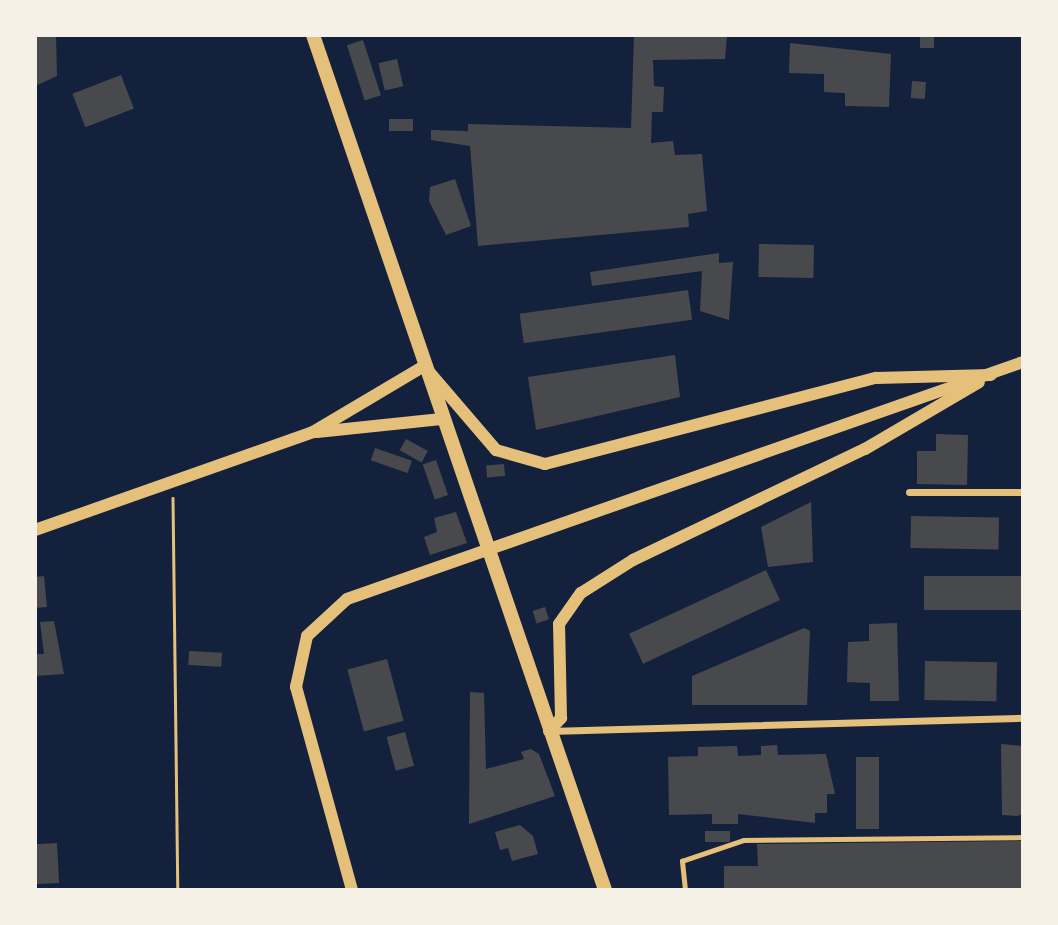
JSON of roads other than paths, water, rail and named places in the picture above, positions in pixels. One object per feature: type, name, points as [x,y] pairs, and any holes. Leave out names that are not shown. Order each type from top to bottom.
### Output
[{"type":"main road","points":[[313,35],[441,419],[605,890]]},
{"type":"street","points":[[352,890],[300,717],[299,658],[324,617],[347,599],[392,582],[569,523],[918,395],[991,375],[1023,362]]},
{"type":"street","points":[[35,530],[313,432],[424,366],[496,450],[545,464],[876,378],[991,375]]},
{"type":"street","points":[[549,731],[561,718],[559,624],[581,593],[634,560],[865,449],[991,375]]},
{"type":"street","points":[[313,432],[441,419]]},
{"type":"street","points":[[909,492],[1023,492]]},
{"type":"street","points":[[549,731],[1023,718]]},
{"type":"lane","points":[[685,890],[682,861],[744,840],[1023,837]]}]
